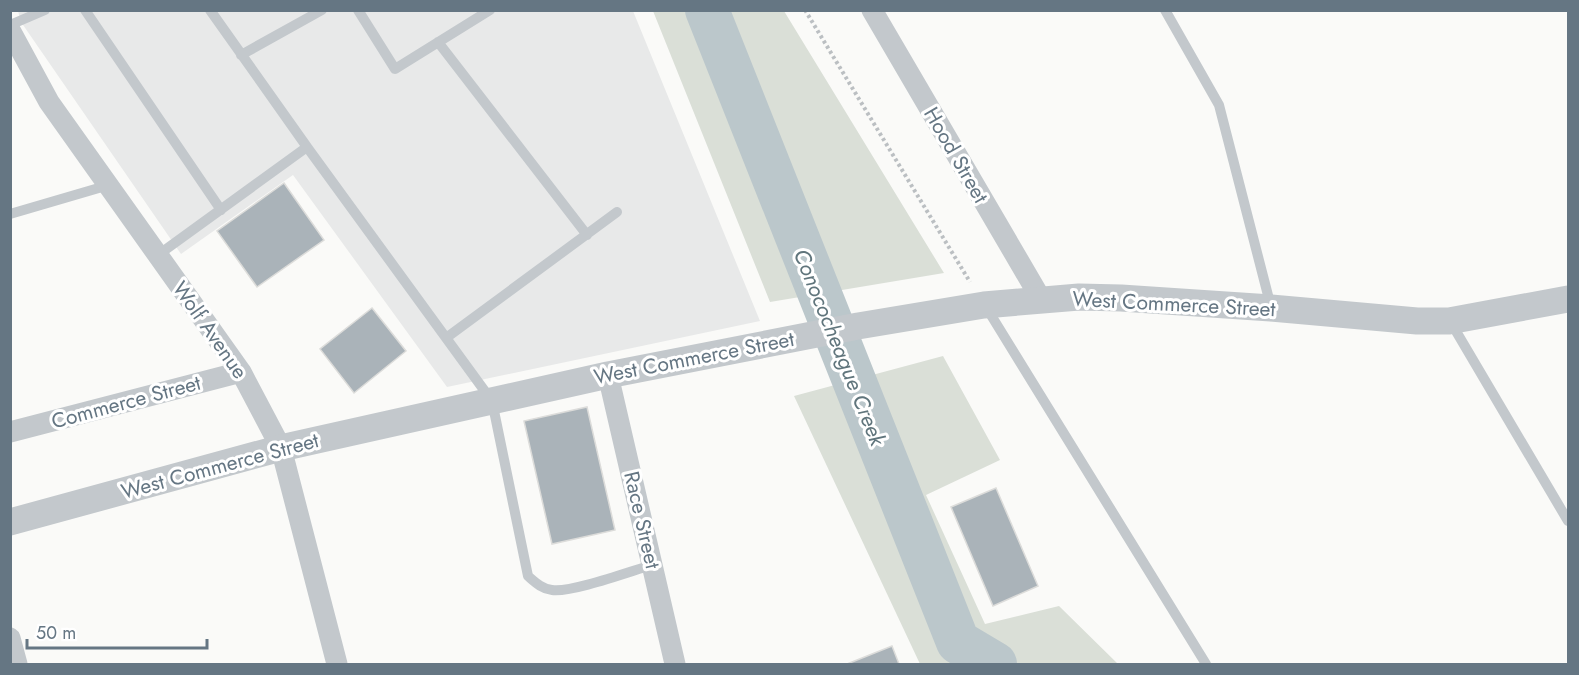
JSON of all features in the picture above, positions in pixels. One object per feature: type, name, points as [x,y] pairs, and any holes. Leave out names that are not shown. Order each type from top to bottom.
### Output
[{"type":"street","name":"Hood Street","points":[[872,10],[1041,299]]},
{"type":"street","name":"Wolf Avenue","points":[[10,30],[49,102],[242,372],[281,448],[337,664]]},
{"type":"street","name":"West Commerce Street","points":[[10,522],[281,448],[492,400],[608,375],[984,304],[1041,299],[1121,298],[1417,321],[1449,321],[1569,299]]},
{"type":"street","name":"Commerce Street","points":[[10,432],[242,372]]},
{"type":"street","name":"Race Street","points":[[608,375],[675,664]]},
{"type":"street","points":[[10,638],[17,664]]},
{"type":"lane","points":[[10,25],[45,10]]},
{"type":"lane","points":[[85,10],[221,210]]},
{"type":"lane","points":[[210,10],[492,400],[528,576],[540,586],[552,590],[568,589],[652,565]]},
{"type":"lane","points":[[241,55],[322,10]]},
{"type":"lane","points":[[358,10],[395,69],[490,10]]},
{"type":"lane","points":[[1165,10],[1219,105],[1271,308]]},
{"type":"lane","points":[[438,42],[587,235]]},
{"type":"lane","points":[[159,255],[307,147]]},
{"type":"lane","points":[[10,214],[109,185]]},
{"type":"lane","points":[[446,338],[617,212]]},
{"type":"lane","points":[[984,304],[1206,664]]},
{"type":"lane","points":[[1449,321],[1569,521]]},
{"type":"path","points":[[805,10],[984,304]]},
{"type":"shaded area","points":[[18,11],[633,11],[760,321],[447,387],[293,175],[181,254],[21,22]]},
{"type":"shaded area","points":[[653,11],[784,11],[944,273],[770,302]]},
{"type":"shaded area","points":[[943,356],[1000,460],[926,495],[985,624],[1059,606],[1118,664],[920,664],[794,396]]},
{"type":"building","points":[[284,183],[324,240],[257,287],[217,231]]},
{"type":"building","points":[[372,308],[406,351],[354,393],[320,349]]},
{"type":"building","points":[[587,407],[615,530],[552,544],[524,421]]},
{"type":"building","points":[[996,488],[1038,586],[993,606],[951,507]]},
{"type":"building","points":[[892,646],[899,664],[847,664]]},
{"type":"waterway","name":"Conococheague Creek","points":[[707,10],[958,642],[995,664]]}]
